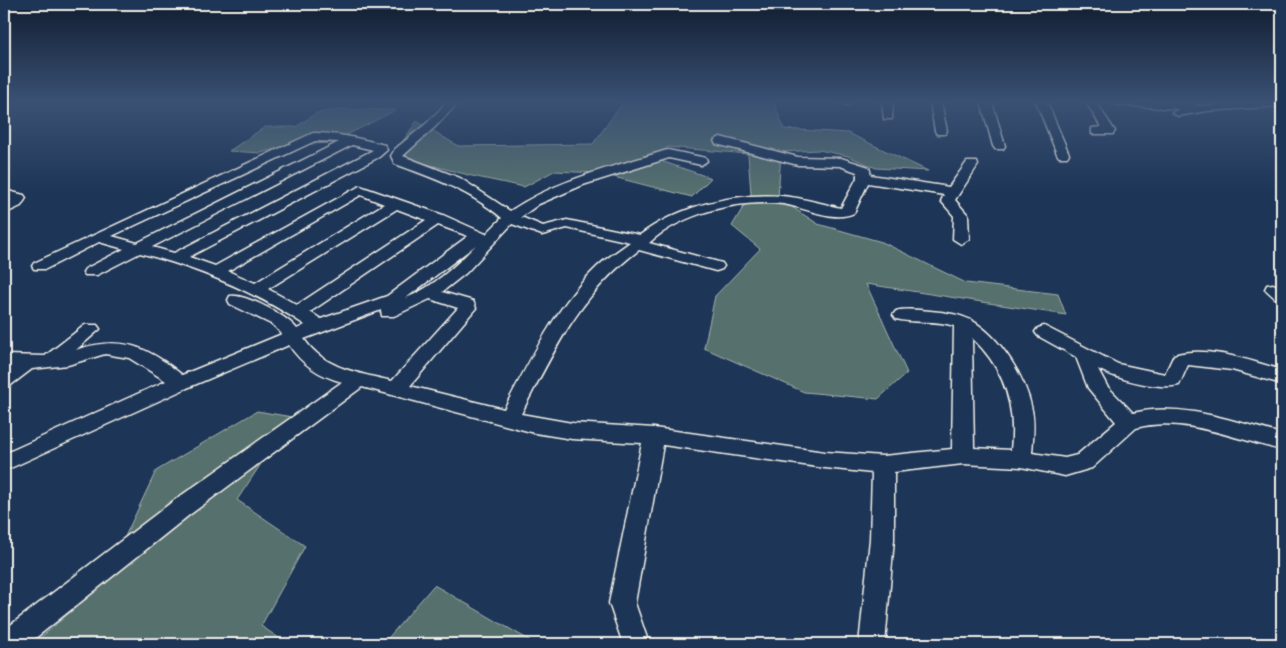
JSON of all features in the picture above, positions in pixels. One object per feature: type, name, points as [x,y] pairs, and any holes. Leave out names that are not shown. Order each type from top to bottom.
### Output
[{"type":"street","points":[[422,132],[399,152],[398,158],[403,164],[455,181],[497,206],[510,218],[542,231],[568,224],[640,242],[716,266]]},
{"type":"street","points":[[995,132],[999,146]]},
{"type":"street","points":[[1054,132],[1063,154]]},
{"type":"street","points":[[40,266],[313,136],[327,136],[381,148],[381,150],[176,258]]},
{"type":"street","points":[[92,272],[134,249],[351,141]]},
{"type":"street","points":[[508,418],[571,308],[602,271],[672,219],[737,201],[782,200],[843,213],[849,210],[864,178],[864,170],[851,164],[798,161],[753,152],[720,141]]},
{"type":"street","points":[[294,337],[315,338],[409,304],[430,294],[460,270],[510,218],[542,197],[617,169],[668,154],[701,161]]},
{"type":"street","points":[[960,239],[961,215],[948,201],[952,192],[972,165]]},
{"type":"street","points":[[864,178],[952,192]]},
{"type":"street","points":[[4,464],[180,383],[319,326],[393,300],[479,235],[360,190],[215,272]]},
{"type":"street","points":[[4,194],[19,198],[16,204],[4,210]]},
{"type":"street","points":[[254,291],[396,203]]},
{"type":"street","points":[[298,312],[438,218]]},
{"type":"street","points":[[98,237],[134,249],[176,258],[215,272],[298,312],[319,326]]},
{"type":"street","points":[[395,390],[467,308],[467,305],[461,302],[430,294]]},
{"type":"street","points":[[236,300],[279,321],[294,337],[305,355],[332,373],[508,418],[572,431],[654,436],[825,460],[883,465],[963,456],[1022,459],[1065,467],[1084,462],[1129,422],[1144,418],[1176,416],[1282,442]]},
{"type":"street","points":[[902,315],[948,319],[963,323],[980,335],[1005,369],[1017,394],[1022,409],[1022,459]]},
{"type":"street","points":[[963,323],[963,456]]},
{"type":"street","points":[[50,362],[90,329]]},
{"type":"street","points":[[1044,332],[1113,369],[1166,380],[1172,380],[1181,358],[1244,366],[1282,377]]},
{"type":"street","points":[[4,361],[25,365],[50,362],[106,348],[114,349],[139,356],[161,366],[180,383]]},
{"type":"street","points":[[1084,354],[1086,364],[1102,396],[1129,422]]},
{"type":"street","points":[[4,380],[25,365]]},
{"type":"street","points":[[7,644],[180,509],[359,380]]},
{"type":"street","points":[[636,644],[622,603],[654,436]]},
{"type":"street","points":[[872,644],[882,539],[883,465]]},
{"type":"green space","points":[[257,132],[352,132],[331,143],[289,145],[261,153],[229,151]]},
{"type":"green space","points":[[409,132],[435,132],[458,146],[593,144],[601,132],[848,133],[928,171],[876,168],[848,156],[819,150],[781,152],[778,198],[818,224],[882,242],[966,283],[1058,294],[1066,315],[866,284],[907,373],[878,399],[804,392],[704,348],[715,296],[760,249],[732,226],[751,194],[748,154],[667,147],[658,160],[711,178],[692,197],[598,173],[554,171],[524,187],[472,176],[393,155]]},
{"type":"green space","points":[[257,411],[292,417],[237,500],[305,546],[261,626],[288,644],[33,644],[102,585],[156,471]]},
{"type":"green space","points":[[434,585],[536,644],[383,644]]}]
